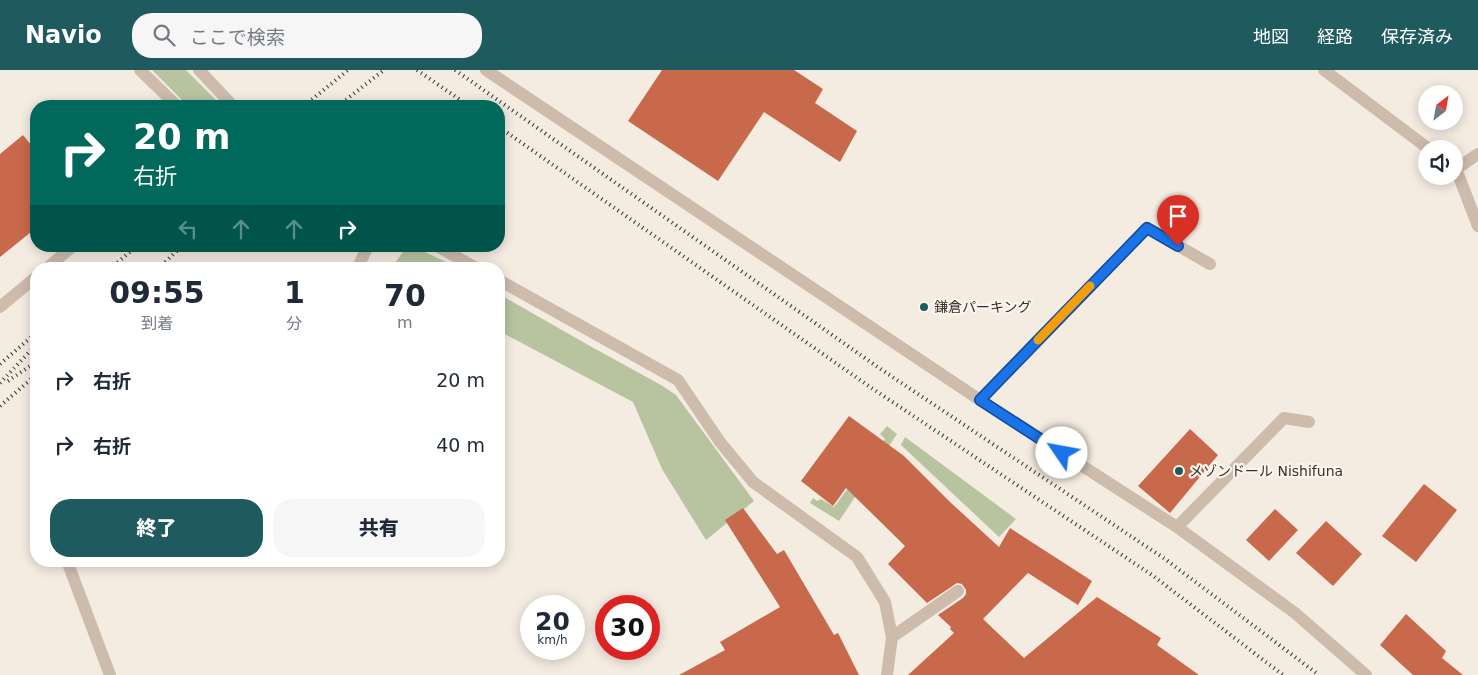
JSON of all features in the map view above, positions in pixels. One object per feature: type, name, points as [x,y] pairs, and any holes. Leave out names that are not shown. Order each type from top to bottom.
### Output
[{"type":"street","points":[[140,70],[171,100]]},
{"type":"street","points":[[198,70],[227,100]]},
{"type":"street","points":[[486,70],[980,400],[1177,527],[1295,613],[1366,675]]},
{"type":"street","points":[[1324,70],[1418,141]]},
{"type":"street","points":[[1463,163],[1478,154]]},
{"type":"street","points":[[1462,185],[1478,226]]},
{"type":"street","points":[[980,400],[1147,228],[1210,264]]},
{"type":"street","points":[[54,262],[66,252]]},
{"type":"street","points":[[448,252],[466,262]]},
{"type":"street","points":[[0,307],[30,282]]},
{"type":"street","points":[[505,283],[678,380],[720,442],[753,482],[857,557],[885,602],[892,638],[887,675]]},
{"type":"street","points":[[1177,527],[1284,418],[1308,422]]},
{"type":"street","points":[[69,567],[110,675]]},
{"type":"street","points":[[892,638],[958,591]]},
{"type":"green space","points":[[152,70],[186,70],[216,100],[182,100]]},
{"type":"green space","points":[[403,252],[425,252],[446,262],[396,262]]},
{"type":"green space","points":[[505,297],[676,395],[754,501],[706,540],[662,469],[633,402],[505,334]]},
{"type":"green space","points":[[887,426],[897,434],[839,521],[810,503],[813,498],[817,501],[821,499],[834,507],[885,439],[880,434]]},
{"type":"green space","points":[[905,437],[1016,519],[999,537],[901,445]]},
{"type":"building","points":[[662,70],[794,70],[823,89],[815,103],[857,131],[840,162],[764,112],[718,181],[628,121]]},
{"type":"building","points":[[23,135],[30,144],[30,233],[0,257],[0,154]]},
{"type":"building","points":[[849,416],[904,456],[999,547],[1010,528],[1092,581],[1078,605],[1028,573],[983,619],[1024,658],[1097,597],[1161,638],[1157,645],[1199,675],[908,675],[954,633],[950,629],[951,627],[938,615],[963,598],[966,590],[962,584],[957,583],[927,603],[888,564],[905,546],[846,488],[833,506],[801,481]]},
{"type":"building","name":"メゾンドール Nishifuna","points":[[1190,429],[1218,455],[1170,513],[1138,486]]},
{"type":"building","points":[[1424,484],[1457,510],[1416,562],[1382,536]]},
{"type":"building","points":[[743,508],[777,554],[784,550],[834,635],[838,633],[859,675],[679,675],[725,650],[720,642],[780,607],[725,520]]},
{"type":"building","points":[[1275,509],[1298,530],[1269,561],[1246,540]]},
{"type":"building","points":[[1326,521],[1362,554],[1333,586],[1296,553]]},
{"type":"building","points":[[1406,614],[1446,651],[1442,658],[1463,675],[1413,675],[1380,645]]},
{"type":"railway","points":[[311,100],[348,70]]},
{"type":"railway","points":[[346,100],[384,70]]},
{"type":"railway","points":[[417,70],[460,100]]},
{"type":"railway","points":[[455,70],[498,100]]},
{"type":"railway","points":[[505,105],[882,370],[1165,559],[1319,675]]},
{"type":"railway","points":[[505,131],[870,387],[1152,575],[1283,675]]},
{"type":"railway","points":[[118,262],[130,252]]},
{"type":"railway","points":[[165,262],[176,252]]},
{"type":"railway","points":[[0,364],[30,338]]},
{"type":"railway","points":[[0,383],[30,351]]},
{"type":"railway","points":[[8,381],[30,366]]},
{"type":"railway","points":[[0,406],[30,380]]},
{"type":"slow traffic","points":[[1038,340],[1090,286]]},
{"type":"place","name":"鎌倉パーキング","points":[[924,307]]},
{"type":"place","name":"メゾンドール Nishifuna","points":[[1179,471]]},
{"type":"route","points":[[1062,453],[980,400],[1147,228],[1178,246]]}]
